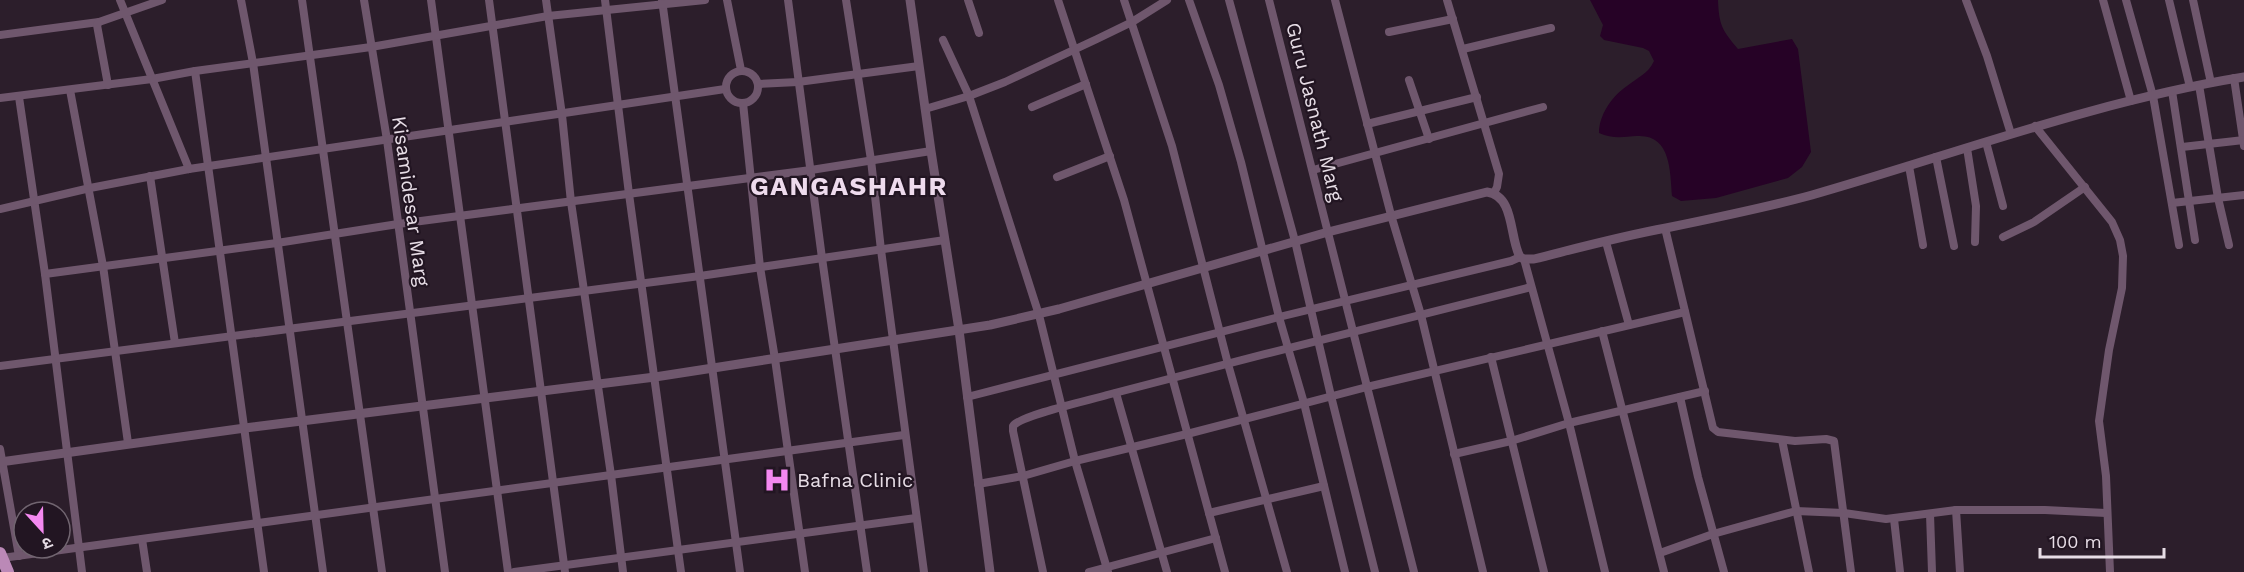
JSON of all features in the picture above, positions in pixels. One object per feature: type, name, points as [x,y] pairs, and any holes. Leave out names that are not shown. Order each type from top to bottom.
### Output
[{"type":"main road","points":[[1,556],[8,572]]},
{"type":"street","points":[[120,0],[189,169]]},
{"type":"street","points":[[0,35],[99,22],[162,0]]},
{"type":"street","points":[[241,0],[253,63],[322,572]]},
{"type":"street","points":[[302,0],[382,572]]},
{"type":"street","name":"Kisamidesar Marg","points":[[364,0],[387,140],[445,572]]},
{"type":"street","points":[[430,0],[508,572]]},
{"type":"street","points":[[489,0],[564,568]]},
{"type":"street","points":[[546,0],[571,202],[623,572]]},
{"type":"street","points":[[605,0],[681,572]]},
{"type":"street","points":[[0,98],[152,80],[195,71],[371,47],[548,16],[607,11],[662,2],[705,0]]},
{"type":"street","points":[[727,0],[741,70]]},
{"type":"street","points":[[788,0],[867,572]]},
{"type":"street","points":[[846,0],[871,160],[904,435],[924,572]]},
{"type":"street","points":[[910,0],[959,330],[990,572]]},
{"type":"street","points":[[968,0],[979,33]]},
{"type":"street","points":[[1058,0],[1110,156],[1225,572]]},
{"type":"street","points":[[1124,0],[1172,146],[1228,363],[1287,572]]},
{"type":"street","points":[[925,108],[969,96],[1075,49],[1132,22],[1167,0]]},
{"type":"street","points":[[1189,0],[1219,85],[1279,317],[1304,403],[1345,572]]},
{"type":"street","points":[[1228,0],[1295,241],[1317,341],[1375,572]]},
{"type":"street","name":"Guru Jasnath Marg","points":[[1269,0],[1414,572]]},
{"type":"street","points":[[1335,0],[1410,285],[1421,315],[1483,572]]},
{"type":"street","points":[[1447,0],[1499,174],[1494,193]]},
{"type":"street","points":[[1966,0],[1987,56],[2011,134]]},
{"type":"street","points":[[2103,0],[2131,101]]},
{"type":"street","points":[[2126,0],[2153,96],[2178,245]]},
{"type":"street","points":[[2169,0],[2211,144],[2218,198],[2229,245]]},
{"type":"street","points":[[2193,0],[2211,82]]},
{"type":"street","points":[[662,2],[740,572]]},
{"type":"street","points":[[1389,32],[1454,19]]},
{"type":"street","points":[[99,22],[96,28],[108,85]]},
{"type":"street","points":[[1463,49],[1551,28]]},
{"type":"street","points":[[943,40],[969,96],[1039,315],[1075,461],[1107,570]]},
{"type":"street","points":[[758,84],[798,82],[919,66]]},
{"type":"street","points":[[741,70],[752,74],[758,84],[753,99],[743,103],[732,99],[726,89],[729,76],[741,70]]},
{"type":"street","points":[[195,71],[264,572]]},
{"type":"street","points":[[968,397],[1279,317],[1522,258],[1534,259],[1665,228],[1750,212],[1936,158],[2035,126],[2172,91],[2239,77],[2244,146]]},
{"type":"street","points":[[1409,80],[1429,139]]},
{"type":"street","points":[[1032,107],[1086,84]]},
{"type":"street","points":[[0,209],[90,188],[189,169],[504,124],[726,89]]},
{"type":"street","points":[[70,90],[103,266],[128,444]]},
{"type":"street","points":[[2172,91],[2195,240]]},
{"type":"street","points":[[19,97],[45,274],[82,572]]},
{"type":"street","points":[[1367,124],[1477,97]]},
{"type":"street","points":[[743,103],[760,267],[776,359],[805,572]]},
{"type":"street","points":[[1313,170],[1543,107]]},
{"type":"street","points":[[2035,126],[2112,222],[2120,240],[2123,256],[2122,288],[2100,407],[2110,572]]},
{"type":"street","points":[[2182,147],[2244,140]]},
{"type":"street","points":[[1986,142],[2003,206]]},
{"type":"street","points":[[1967,148],[1976,206],[1975,242]]},
{"type":"street","points":[[45,274],[336,235],[398,224],[811,170],[931,151]]},
{"type":"street","points":[[1057,177],[1110,156]]},
{"type":"street","points":[[1936,158],[1954,246]]},
{"type":"street","points":[[1909,166],[1923,245]]},
{"type":"street","points":[[150,176],[175,343]]},
{"type":"street","points":[[2003,237],[2034,222],[2085,187]]},
{"type":"street","points":[[1,461],[655,377],[959,330],[1039,315],[1391,215],[1479,193],[1494,193],[1505,203],[1531,287],[1569,423],[1605,572]]},
{"type":"street","points":[[2172,203],[2244,195]]},
{"type":"street","points":[[1665,228],[1713,428],[1718,432],[1782,440],[1826,439],[1834,441],[1851,572]]},
{"type":"street","points":[[0,366],[700,276],[945,240]]},
{"type":"street","points":[[1606,242],[1629,325]]},
{"type":"street","points":[[1043,572],[1013,431],[1015,423],[1062,407],[1228,363],[1531,287]]},
{"type":"street","points":[[978,483],[1023,476],[1367,387],[1685,312]]},
{"type":"street","points":[[1602,331],[1664,572]]},
{"type":"street","points":[[1491,357],[1544,572]]},
{"type":"street","points":[[1454,454],[1511,441],[1569,423],[1705,392]]},
{"type":"street","points":[[1116,393],[1167,572]]},
{"type":"street","points":[[1680,397],[1724,572]]},
{"type":"street","points":[[72,548],[904,435]]},
{"type":"street","points":[[1782,440],[1809,572]]},
{"type":"street","points":[[0,449],[12,519]]},
{"type":"street","points":[[1209,513],[1324,486]]},
{"type":"street","points":[[1660,553],[1713,534],[1796,512],[1844,513],[1894,519],[1956,510],[2106,513]]},
{"type":"street","points":[[1956,510],[1960,572]]},
{"type":"street","points":[[1930,514],[1932,572]]},
{"type":"street","points":[[514,572],[564,568],[621,558],[916,518]]},
{"type":"street","points":[[1894,519],[1900,572]]},
{"type":"street","points":[[1089,572],[1107,570],[1161,552],[1216,538]]},
{"type":"street","points":[[142,539],[147,572]]},
{"type":"shaded area","points":[[1590,0],[1718,0],[1722,27],[1738,49],[1792,39],[1798,49],[1811,152],[1802,167],[1788,178],[1716,198],[1681,201],[1672,196],[1669,166],[1657,141],[1648,137],[1613,137],[1599,133],[1601,119],[1612,101],[1621,90],[1646,72],[1654,61],[1649,51],[1643,48],[1604,40],[1600,36],[1603,25]]},
{"type":"place","name":"Bafna Clinic","points":[[777,480]]},
{"type":"district","name":"GANGASHAHR","points":[[849,186]]}]
